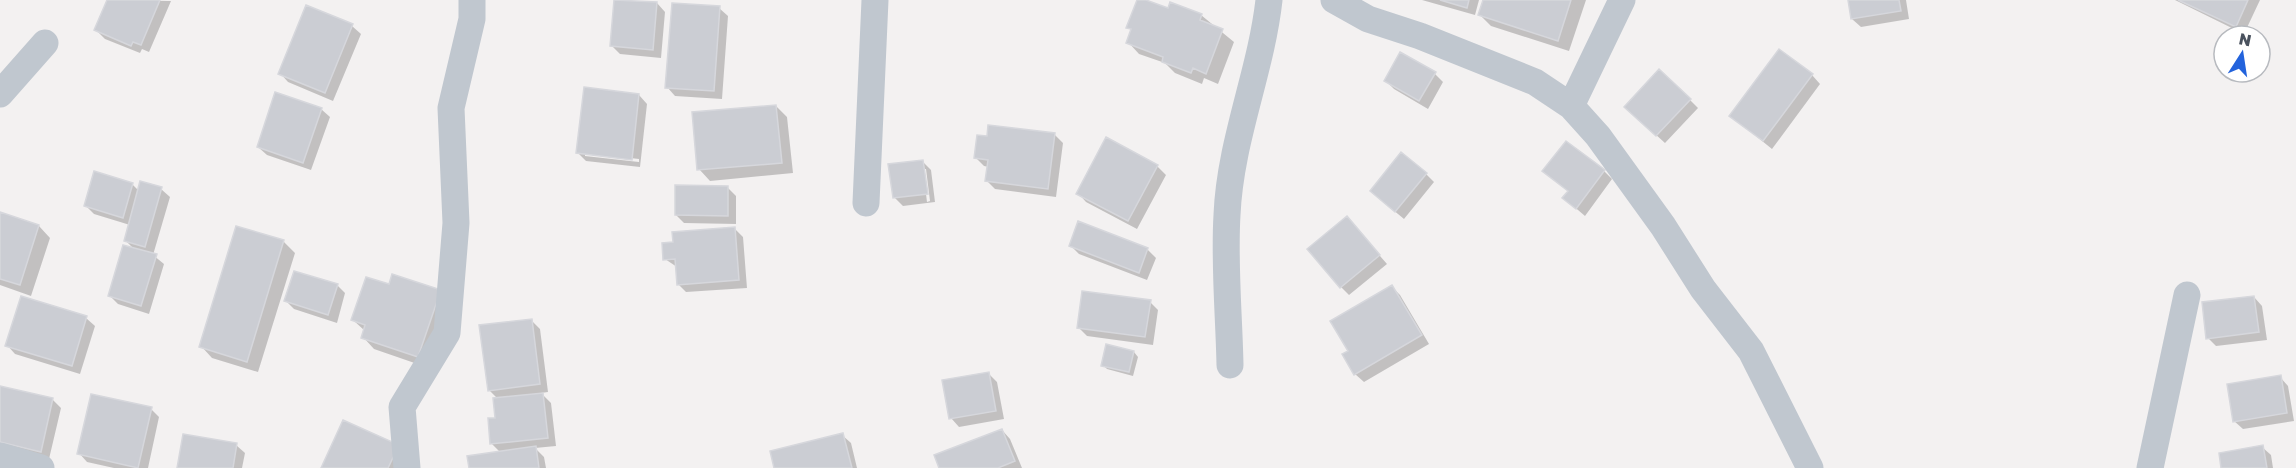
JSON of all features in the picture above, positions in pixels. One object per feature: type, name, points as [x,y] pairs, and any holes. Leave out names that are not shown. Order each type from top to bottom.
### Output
[{"type":"street","points":[[407,468],[402,407],[447,333],[456,223],[451,108],[471,19],[472,0]]},
{"type":"street","points":[[866,203],[875,0]]},
{"type":"street","points":[[1230,365],[1227,214],[1239,138],[1265,34],[1269,0]]},
{"type":"street","points":[[1334,0],[1368,19],[1430,40],[1535,82],[1571,105],[1598,136],[1663,226],[1703,289],[1751,351],[1810,468]]},
{"type":"street","points":[[1571,105],[1623,0]]},
{"type":"street","points":[[0,94],[45,43]]},
{"type":"street","points":[[2150,468],[2187,295]]},
{"type":"street","points":[[0,456],[41,468]]},
{"type":"building","points":[[107,0],[160,0],[141,45],[133,42],[131,46],[94,30]]},
{"type":"building","points":[[614,0],[657,2],[653,50],[610,46]]},
{"type":"building","points":[[1137,0],[1146,0],[1168,8],[1170,2],[1202,14],[1200,20],[1223,29],[1206,74],[1193,68],[1191,73],[1162,62],[1163,57],[1126,43],[1131,29],[1126,28]]},
{"type":"building","points":[[1440,0],[1469,0],[1467,8]]},
{"type":"building","points":[[1483,0],[1571,0],[1558,41],[1478,15]]},
{"type":"building","points":[[1848,0],[1899,0],[1901,11],[1851,19]]},
{"type":"building","points":[[2178,0],[2248,0],[2237,24],[2230,24]]},
{"type":"building","points":[[672,3],[720,6],[714,91],[665,88]]},
{"type":"building","points":[[306,5],[353,24],[325,93],[278,74]]},
{"type":"building","points":[[1779,49],[1813,74],[1763,141],[1729,116]]},
{"type":"building","points":[[1400,52],[1436,72],[1419,101],[1384,81]]},
{"type":"building","points":[[1659,69],[1691,99],[1656,136],[1624,107]]},
{"type":"building","points":[[584,87],[639,94],[632,160],[576,153]]},
{"type":"building","points":[[275,92],[322,108],[303,163],[257,147]]},
{"type":"building","points":[[776,105],[782,163],[697,170],[692,112]]},
{"type":"building","points":[[988,125],[1055,133],[1048,189],[985,181],[988,160],[974,158],[977,135],[987,136]]},
{"type":"building","points":[[1106,137],[1158,165],[1128,221],[1076,194]]},
{"type":"building","points":[[1566,141],[1605,170],[1576,209],[1562,198],[1568,191],[1542,171]]},
{"type":"building","points":[[1401,152],[1427,173],[1395,212],[1370,191]]},
{"type":"building","points":[[923,160],[928,194],[893,198],[888,164]]},
{"type":"building","points":[[94,171],[133,183],[123,218],[84,206]]},
{"type":"building","points":[[140,181],[162,187],[145,247],[124,241]]},
{"type":"building","points":[[675,185],[728,186],[728,216],[675,215]]},
{"type":"building","points":[[0,212],[39,225],[20,285],[0,279]]},
{"type":"building","points":[[1347,216],[1380,255],[1340,288],[1307,249]]},
{"type":"building","points":[[1078,221],[1148,248],[1139,273],[1069,246]]},
{"type":"building","points":[[236,226],[284,240],[247,362],[199,347]]},
{"type":"building","points":[[735,227],[739,280],[677,285],[675,259],[663,260],[662,243],[673,242],[672,232]]},
{"type":"building","points":[[123,245],[157,254],[141,306],[108,296]]},
{"type":"building","points":[[294,271],[338,284],[328,315],[284,301]]},
{"type":"building","points":[[392,274],[441,290],[418,357],[361,338],[365,325],[351,320],[366,277],[389,284]]},
{"type":"building","points":[[1392,285],[1422,335],[1354,375],[1342,354],[1348,351],[1330,321]]},
{"type":"building","points":[[1082,291],[1151,300],[1145,337],[1077,328]]},
{"type":"building","points":[[21,296],[87,316],[72,366],[5,346]]},
{"type":"building","points":[[2254,296],[2259,332],[2206,339],[2202,302]]},
{"type":"building","points":[[532,319],[540,384],[488,391],[479,325]]},
{"type":"building","points":[[1106,344],[1134,351],[1129,372],[1101,366]]},
{"type":"building","points":[[989,372],[996,411],[949,419],[942,380]]},
{"type":"building","points":[[2281,375],[2287,413],[2233,422],[2227,384]]},
{"type":"building","points":[[0,386],[53,398],[41,452],[0,442]]},
{"type":"building","points":[[543,393],[548,438],[490,444],[488,418],[495,418],[493,398]]},
{"type":"building","points":[[91,394],[152,407],[138,468],[77,454]]},
{"type":"building","points":[[343,420],[399,445],[388,468],[321,468]]},
{"type":"building","points":[[1002,429],[1015,461],[998,468],[939,468],[934,455]]},
{"type":"building","points":[[843,433],[852,468],[774,468],[770,451]]},
{"type":"building","points":[[183,434],[237,443],[233,468],[177,468]]},
{"type":"building","points":[[2263,445],[2267,468],[2221,468],[2219,453]]},
{"type":"building","points":[[536,446],[539,468],[469,468],[467,456]]}]
